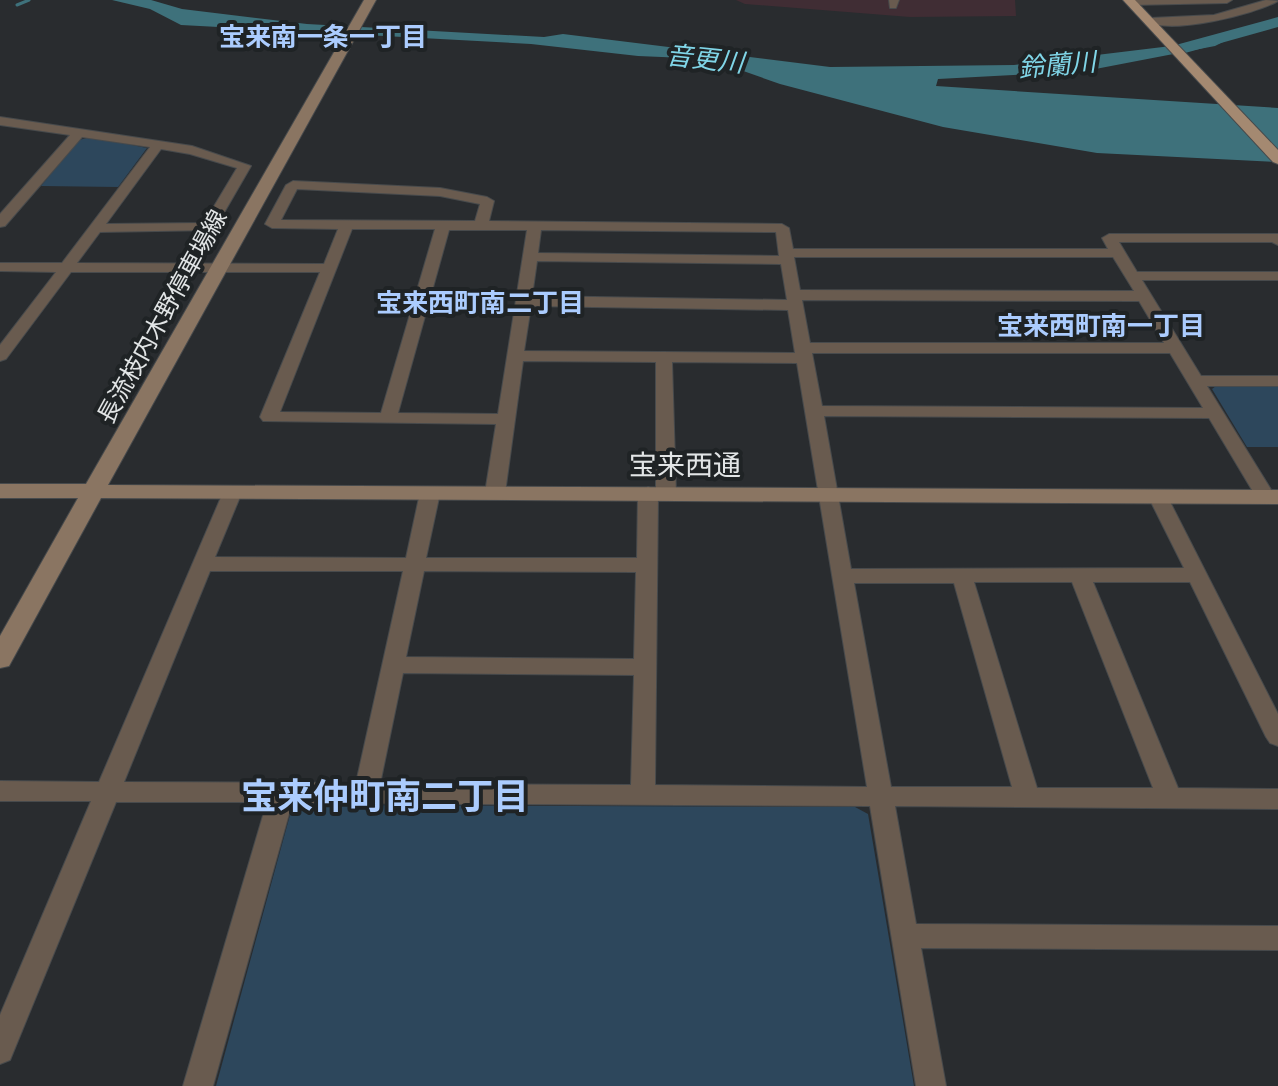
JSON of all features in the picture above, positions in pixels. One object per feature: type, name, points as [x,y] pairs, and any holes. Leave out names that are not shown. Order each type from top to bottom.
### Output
[{"type":"main road","name":"長流枝内木野停車場線","points":[[0,659],[293,132],[370,0]]},
{"type":"main road","points":[[1130,1],[1278,159]]},
{"type":"main road","name":"宝来西通","points":[[0,491],[1271,496]]},
{"type":"street","points":[[1130,1],[1227,0]]},
{"type":"street","points":[[1152,23],[1242,14],[1274,0]]},
{"type":"street","points":[[1,122],[192,150],[245,166],[209,227],[96,228]]},
{"type":"street","points":[[0,223],[80,132]]},
{"type":"street","points":[[0,356],[158,145]]},
{"type":"street","points":[[481,226],[487,201],[440,192],[293,185],[272,224],[443,226],[782,228],[931,1086]]},
{"type":"street","points":[[347,225],[269,417],[506,419]]},
{"type":"street","points":[[388,418],[443,226]]},
{"type":"street","points":[[495,493],[535,226]]},
{"type":"street","points":[[1271,496],[1214,413],[1109,238],[1276,238],[1278,241]]},
{"type":"street","points":[[531,257],[1118,253]]},
{"type":"street","points":[[0,267],[331,268]]},
{"type":"street","points":[[1132,276],[1278,276]]},
{"type":"street","points":[[525,301],[1145,296]]},
{"type":"street","points":[[516,356],[664,357],[1176,348]]},
{"type":"street","points":[[643,794],[646,565],[657,494],[664,357]]},
{"type":"street","points":[[1195,381],[1278,381]]},
{"type":"street","points":[[812,411],[1214,413]]},
{"type":"street","points":[[0,1050],[232,492]]},
{"type":"street","points":[[366,792],[430,493]]},
{"type":"street","points":[[1158,496],[1197,575],[1272,711],[1278,737]]},
{"type":"street","points":[[202,564],[646,565]]},
{"type":"street","points":[[1080,575],[1169,798]]},
{"type":"street","points":[[842,576],[1197,575]]},
{"type":"street","points":[[962,576],[1027,797]]},
{"type":"street","points":[[393,665],[645,667]]},
{"type":"street","points":[[0,791],[1278,799]]},
{"type":"street","points":[[198,1086],[282,794]]},
{"type":"street","points":[[904,936],[1278,938]]},
{"type":"shaded area","points":[[736,0],[1015,0],[1016,16],[910,17],[745,4]]},
{"type":"shaded area","points":[[91,137],[147,148],[118,187],[41,186],[79,140]]},
{"type":"shaded area","points":[[1216,386],[1278,387],[1278,447],[1247,447],[1212,389]]},
{"type":"shaded area","points":[[306,805],[855,807],[868,814],[914,1086],[216,1086],[290,815]]},
{"type":"water","name":"音更川","points":[[112,0],[151,0],[182,9],[307,24],[544,37],[563,34],[830,67],[1014,65],[1229,39],[1215,46],[1085,71],[938,79],[936,86],[1278,108],[1278,162],[1097,153],[943,127],[780,84],[709,59],[638,56],[531,44],[181,25],[150,9]]},
{"type":"waterway","points":[[17,5],[29,0]]},
{"type":"waterway","name":"鈴蘭川","points":[[1178,50],[1278,22]]},
{"type":"district","name":"宝来南一条一丁目","points":[[323,36]]},
{"type":"district","name":"宝来西町南二丁目","points":[[480,302]]},
{"type":"district","name":"宝来西町南一丁目","points":[[1101,325]]},
{"type":"district","name":"宝来仲町南二丁目","points":[[385,795]]}]
